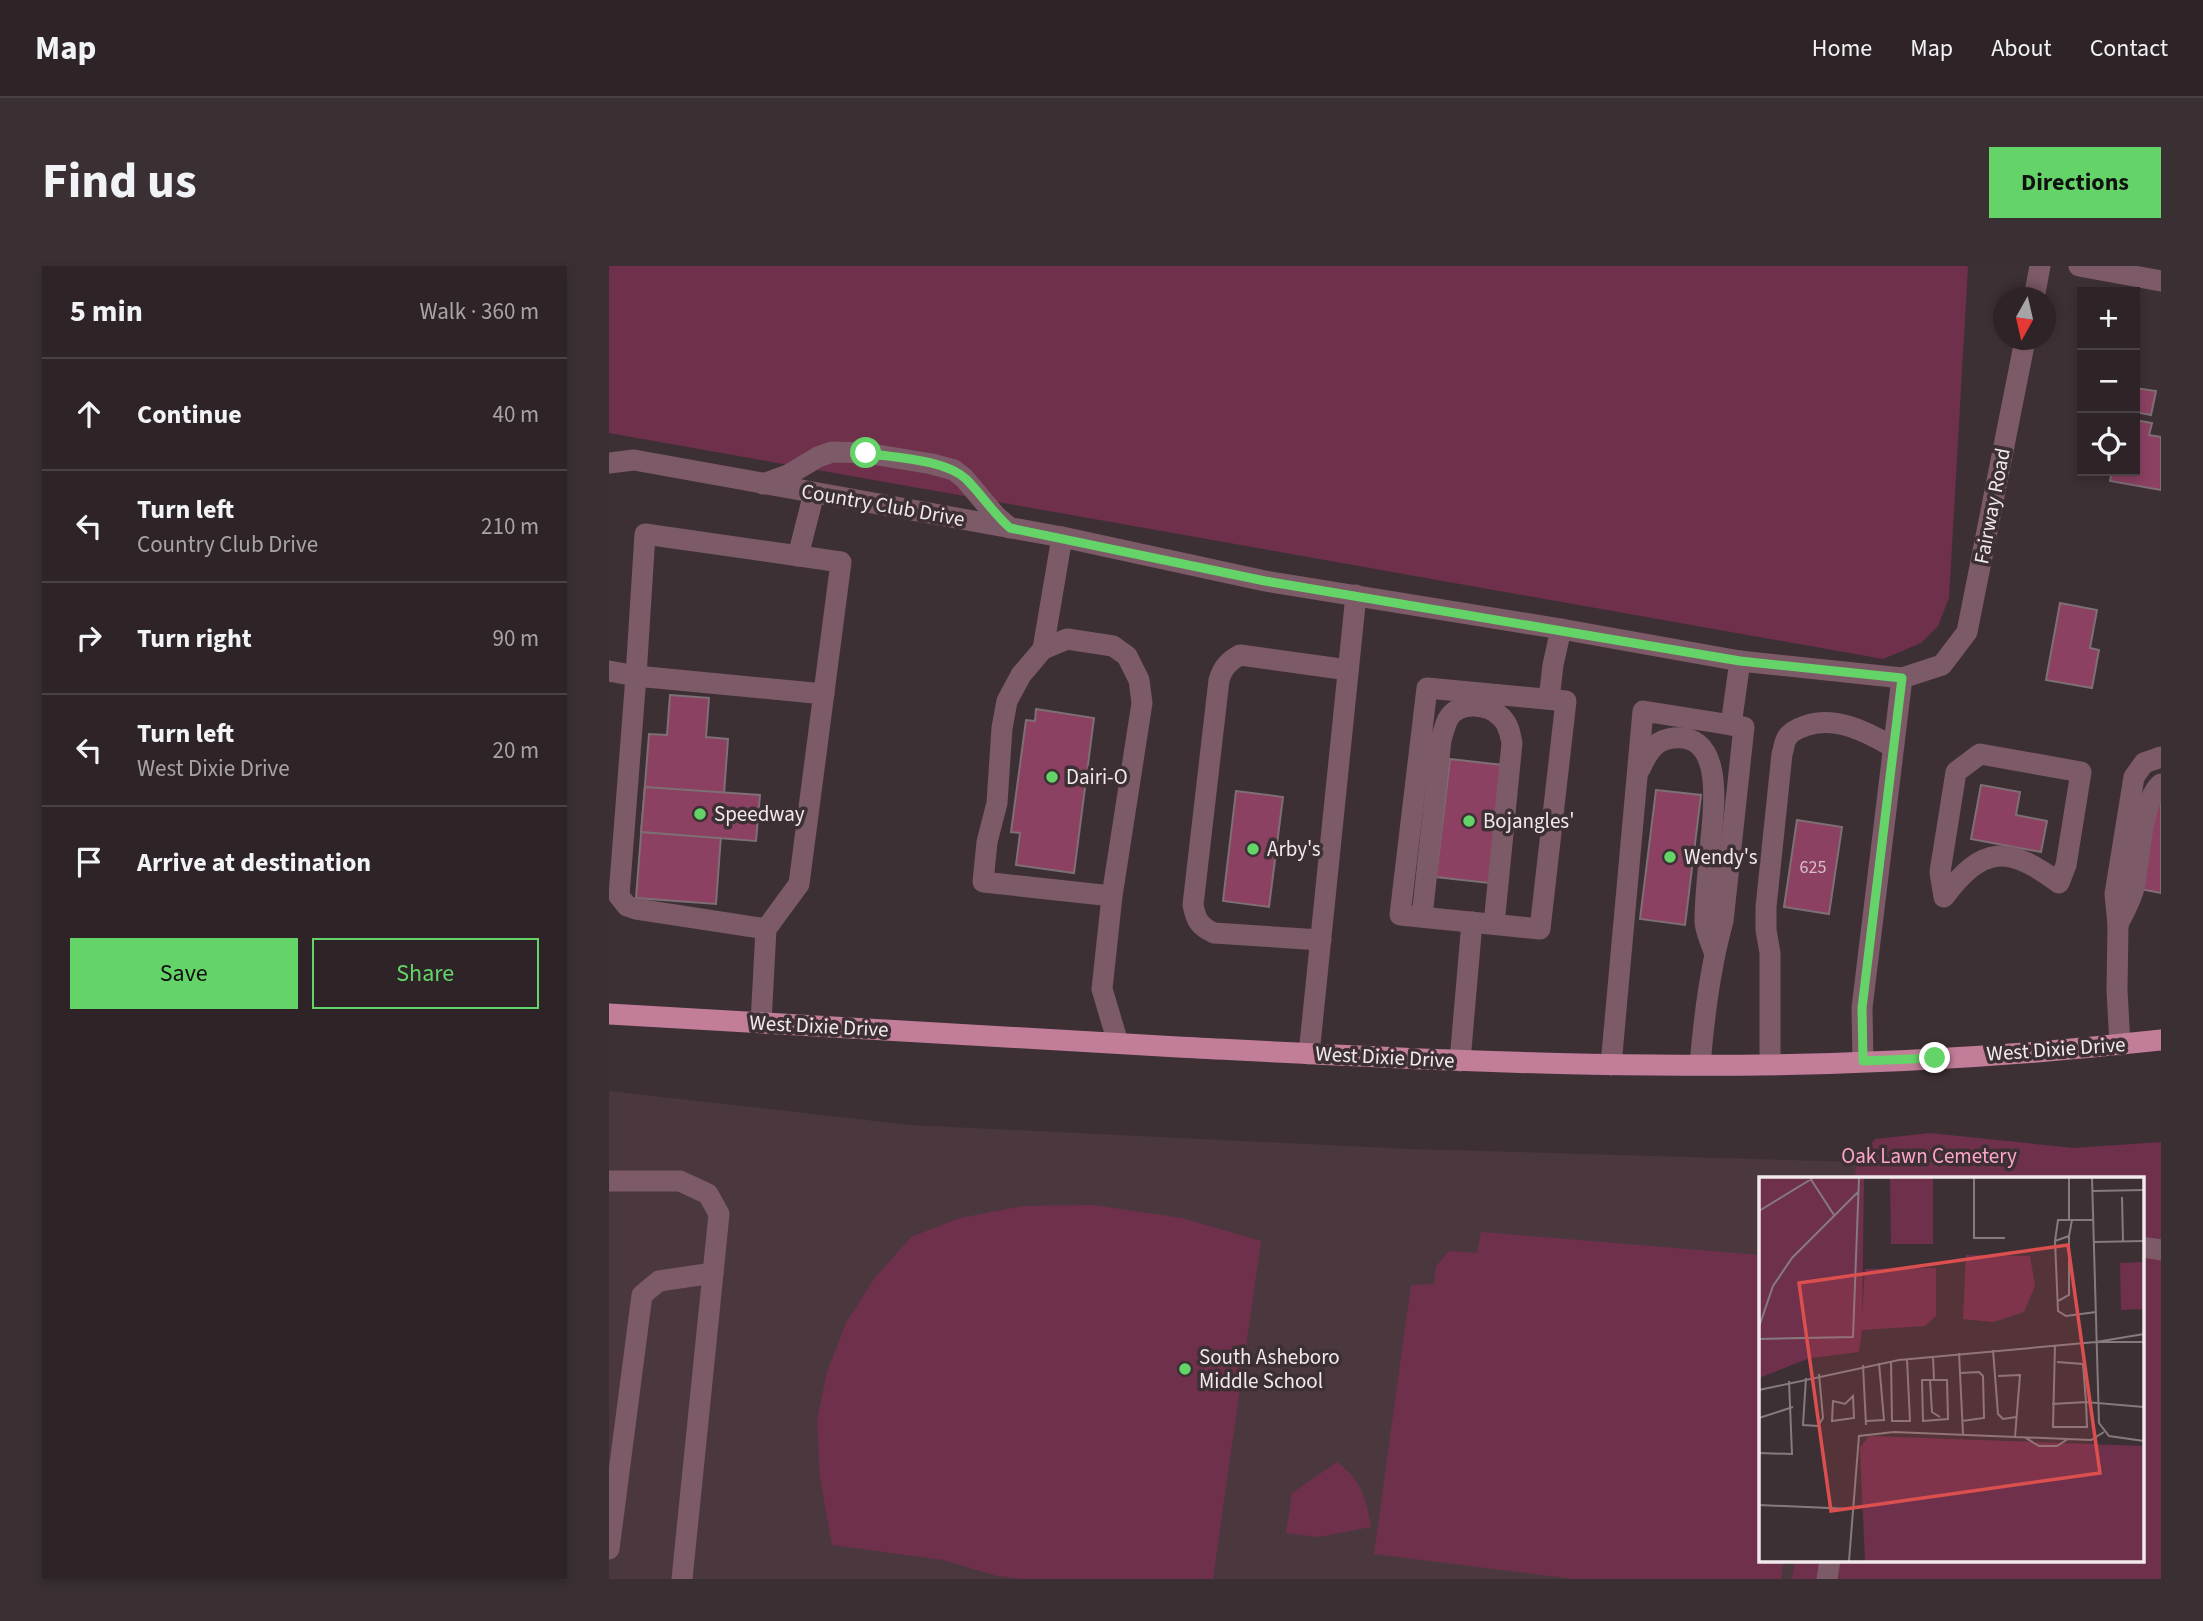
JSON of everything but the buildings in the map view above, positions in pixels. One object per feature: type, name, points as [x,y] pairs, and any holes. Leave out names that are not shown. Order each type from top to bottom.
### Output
[{"type":"main road","name":"West Dixie Drive","points":[[609,1014],[1309,1054],[1611,1065],[1700,1066],[1863,1061],[2120,1045],[2161,1040]]},
{"type":"street","points":[[2036,287],[2040,266]]},
{"type":"street","points":[[2079,266],[2161,281]]},
{"type":"street","name":"Fairway Road","points":[[1942,665],[1967,632],[2023,350]]},
{"type":"street","points":[[763,484],[788,475],[832,452],[866,453],[932,464],[954,470],[964,478],[996,516],[1010,528]]},
{"type":"street","name":"Country Club Drive","points":[[609,463],[634,460],[1062,537],[1265,581],[1740,661],[1902,678],[1942,665]]},
{"type":"street","points":[[799,556],[814,493]]},
{"type":"street","points":[[761,1023],[766,929],[799,884],[841,562],[645,534],[636,676],[619,760],[615,859],[619,896],[627,906],[636,909],[766,929]]},
{"type":"street","points":[[1043,649],[1062,537]]},
{"type":"street","points":[[1309,1054],[1356,595]]},
{"type":"street","points":[[1549,699],[1560,629]]},
{"type":"street","points":[[1112,896],[983,882],[987,842],[997,803],[1002,728],[1007,701],[1021,675],[1043,649],[1067,639],[1113,646],[1127,656],[1139,680],[1142,703],[1112,896],[1102,989],[1118,1043]]},
{"type":"street","points":[[1321,940],[1214,933],[1201,927],[1195,917],[1193,905],[1219,680],[1223,669],[1240,655],[1348,670]]},
{"type":"street","points":[[1731,725],[1740,661]]},
{"type":"street","points":[[609,671],[824,694]]},
{"type":"street","points":[[1863,1061],[1862,1008],[1902,678]]},
{"type":"street","points":[[1427,688],[1549,699],[1566,701],[1540,929],[1400,915],[1427,688]]},
{"type":"street","points":[[1422,917],[1441,740],[1449,717],[1460,708],[1473,706],[1489,709],[1501,717],[1509,729],[1513,743],[1494,924]]},
{"type":"street","points":[[1611,1065],[1643,711],[1744,727],[1723,920],[1714,952],[1704,1016],[1700,1066]]},
{"type":"street","points":[[1770,1063],[1770,953],[1766,908],[1782,754],[1787,737],[1797,729],[1815,722],[1845,725],[1867,732],[1893,747]]},
{"type":"street","points":[[1636,776],[1647,754],[1656,744],[1666,739],[1680,737],[1694,742],[1703,748],[1710,762],[1714,780],[1714,804],[1705,924],[1714,952]]},
{"type":"street","points":[[1980,754],[2081,772],[2066,865],[2059,883],[2019,859],[1994,855],[1977,862],[1957,880],[1944,897],[1940,872],[1956,772],[1980,754]]},
{"type":"street","points":[[2120,1045],[2115,894],[2134,777],[2144,763],[2161,757]]},
{"type":"street","points":[[2118,925],[2133,892],[2148,805],[2154,789],[2161,785]]},
{"type":"street","points":[[1460,1061],[1472,922]]},
{"type":"street","points":[[609,1181],[680,1181],[708,1194],[719,1214],[682,1579]]},
{"type":"street","points":[[2143,1247],[2161,1250]]},
{"type":"street","points":[[609,1549],[642,1295],[659,1281],[713,1273]]},
{"type":"shaded area","name":"South Asheboro Middle School","points":[[609,1091],[910,1125],[1410,1149],[1857,1162],[1854,1177],[1759,1177],[1759,1562],[1795,1562],[1792,1579],[609,1579]]},
{"type":"green space","points":[[609,266],[1968,266],[1949,598],[1938,626],[1921,643],[1883,659],[609,433]]},
{"type":"green space","name":"Oak Lawn Cemetery","points":[[1930,1133],[2074,1148],[2161,1142],[2161,1579],[1792,1579],[1795,1562],[2143,1562],[2143,1177],[1854,1177],[1857,1162],[1875,1139]]},
{"type":"green space","points":[[1093,1205],[1182,1218],[1261,1241],[1213,1579],[1023,1579],[997,1576],[943,1560],[832,1545],[820,1478],[817,1420],[827,1372],[846,1323],[874,1279],[911,1237],[960,1218],[1023,1206]]},
{"type":"green space","points":[[1481,1232],[1759,1255],[1759,1562],[1784,1562],[1781,1579],[1573,1579],[1374,1554],[1411,1285],[1434,1284],[1436,1266],[1449,1251],[1477,1253]]},
{"type":"green space","points":[[1337,1462],[1357,1483],[1367,1507],[1371,1527],[1318,1537],[1286,1533],[1292,1493]]},
{"type":"place","name":"Dairi-O","points":[[1052,777]]},
{"type":"place","name":"Speedway","points":[[700,814]]},
{"type":"place","name":"Bojangles'","points":[[1469,821]]},
{"type":"place","name":"Arby's","points":[[1253,849]]},
{"type":"place","name":"Wendy's","points":[[1670,857]]},
{"type":"place","name":"South Asheboro Middle School","points":[[1185,1369]]},
{"type":"route","points":[[866,453],[954,470],[973,486],[996,516],[1010,528],[1265,581],[1740,661],[1902,678],[1862,1008],[1863,1061],[1935,1058]]}]
